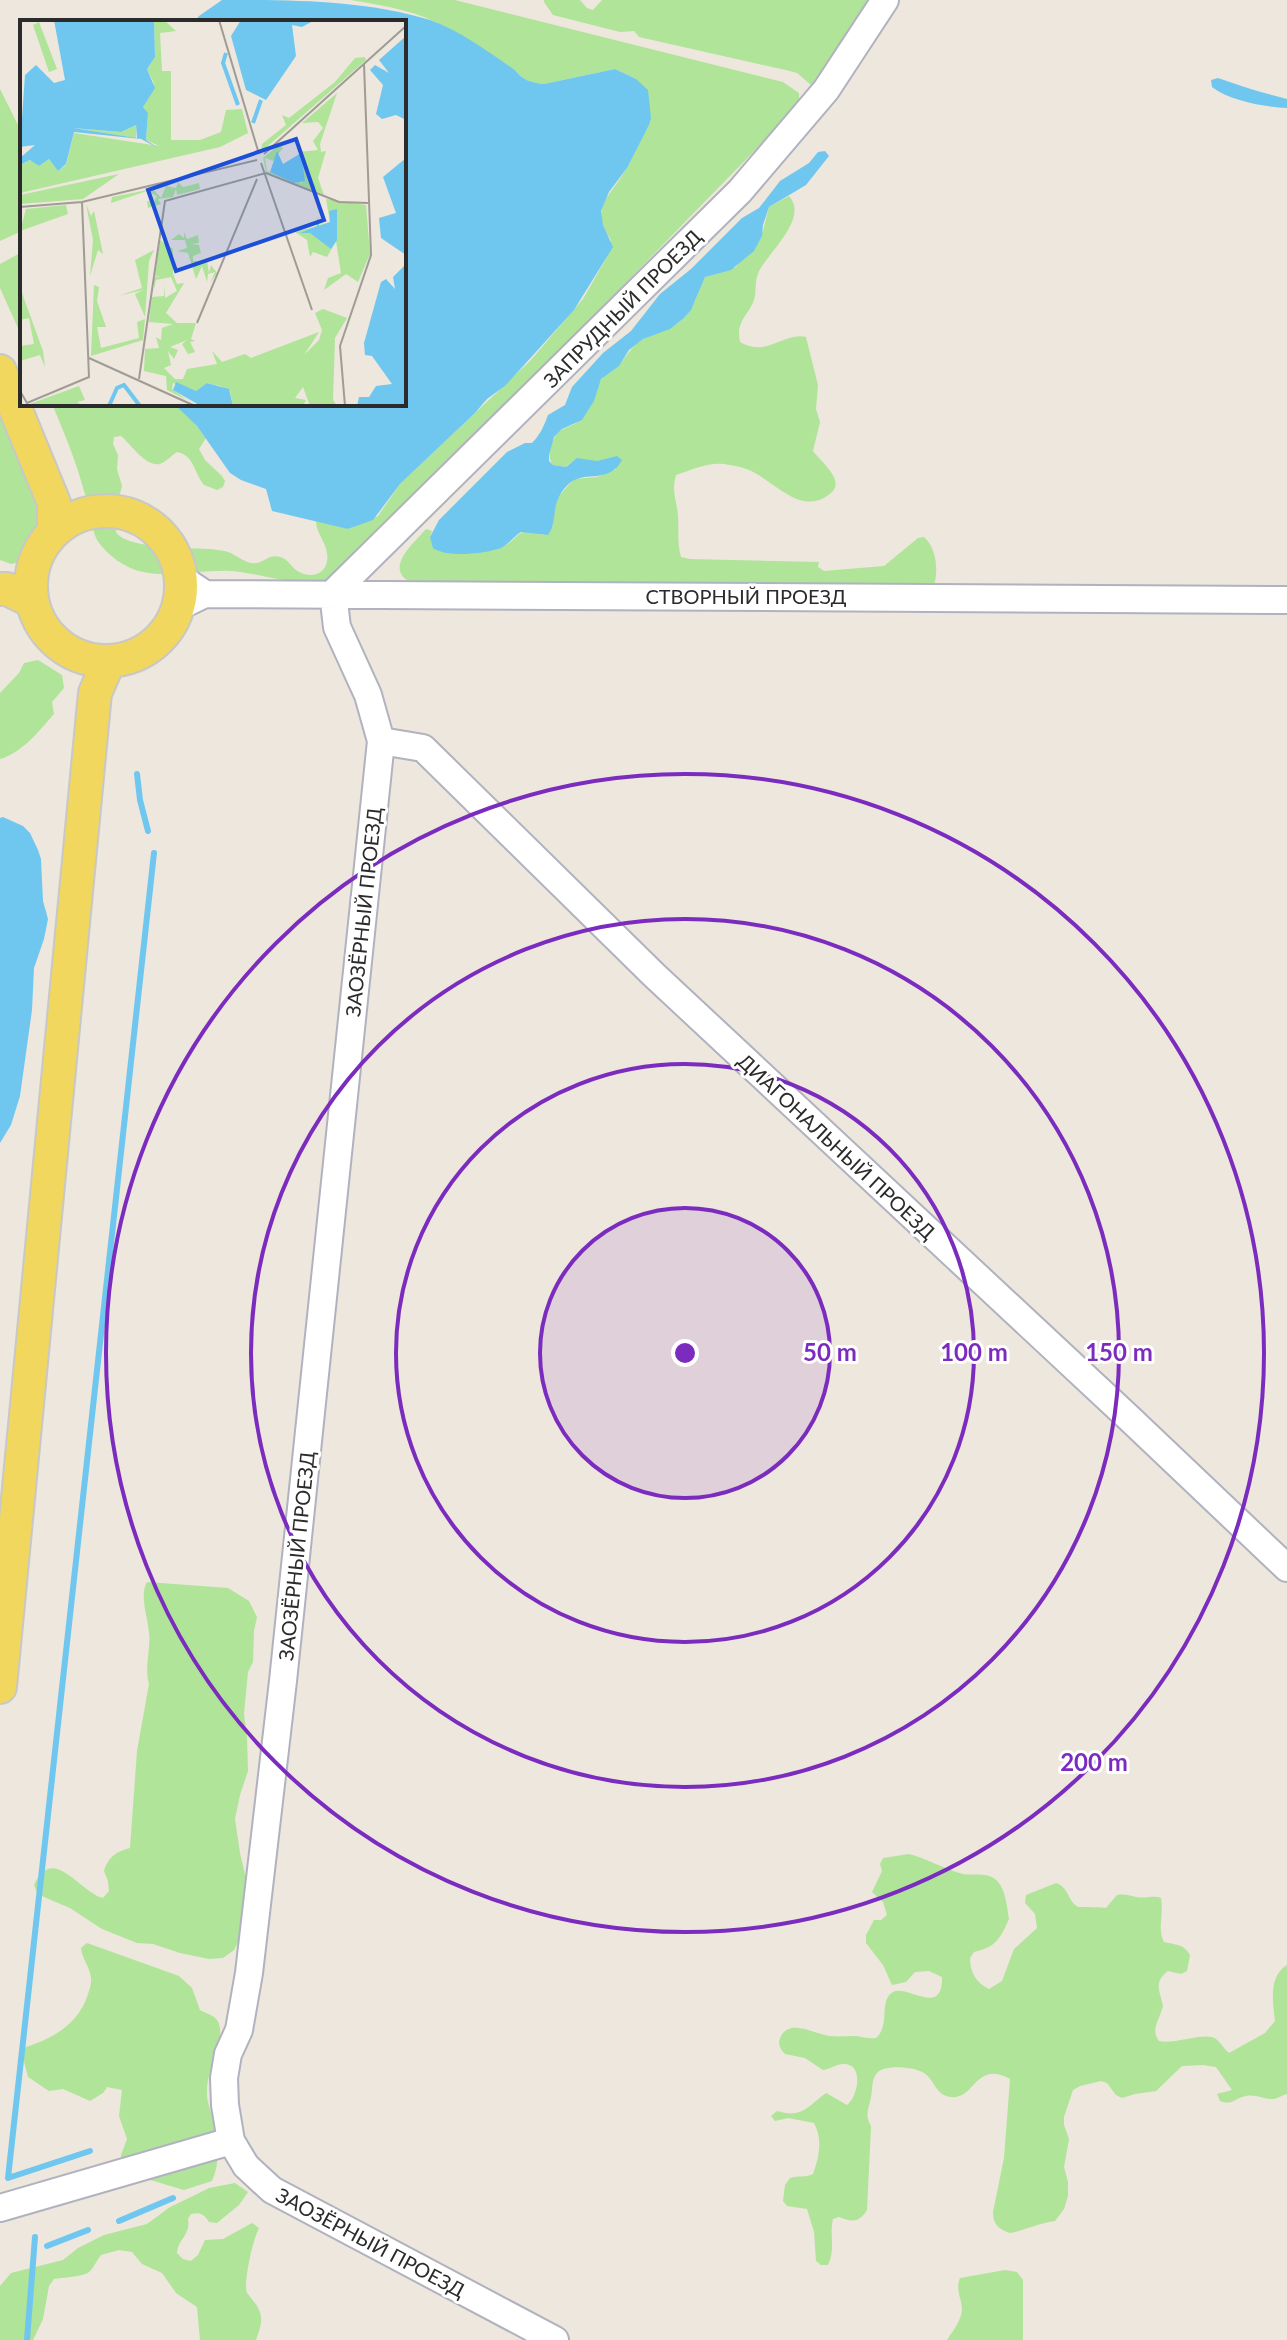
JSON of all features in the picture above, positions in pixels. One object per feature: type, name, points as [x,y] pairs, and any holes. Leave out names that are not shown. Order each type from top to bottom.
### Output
[{"type":"main road","points":[[0,371],[61,517]]},
{"type":"main road","points":[[115,510],[139,517],[159,531],[173,551],[188,593],[172,623],[156,643],[134,656],[97,660],[61,647],[43,628],[18,588],[61,517],[115,510]]},
{"type":"main road","points":[[0,1687],[97,660]]},
{"type":"street","name":"ЗАПРУДНЫЙ ПРОЕЗД","points":[[333,593],[740,191],[826,90],[885,0]]},
{"type":"street","name":"СТВОРНЫЙ ПРОЕЗД","points":[[188,593],[1287,600]]},
{"type":"street","name":"ЗАОЗЁРНЫЙ ПРОЕЗД","points":[[333,593],[337,627],[368,695],[381,741],[267,1819],[249,1973],[239,2030],[228,2054],[224,2078],[225,2105],[231,2141],[246,2166],[272,2190],[555,2340]]},
{"type":"street","name":"ДИАГОНАЛЬНЫЙ ПРОЕЗД","points":[[381,741],[423,748],[654,975],[1287,1568]]},
{"type":"street","points":[[0,2208],[231,2141]]},
{"type":"green space","points":[[351,0],[455,0],[783,82],[799,93],[799,105],[350,566],[325,580],[306,582],[231,571],[150,573],[122,564],[96,538],[77,469],[53,406],[176,406],[206,438],[199,449],[225,481],[223,487],[217,490],[204,485],[183,454],[177,452],[162,463],[154,464],[144,459],[121,436],[114,437],[122,486],[115,513],[116,532],[122,538],[145,545],[224,551],[253,563],[273,556],[280,557],[299,572],[317,574],[326,566],[327,555],[316,520],[349,529],[378,516],[400,484],[530,361],[583,299],[607,257],[611,240],[602,220],[604,204],[649,125],[636,79],[615,69],[544,84],[531,82],[445,27],[394,8]]},
{"type":"green space","points":[[544,0],[580,0],[593,10],[602,0],[873,0],[811,85],[790,71],[639,37],[634,31],[620,32],[553,15]]},
{"type":"green space","points":[[0,89],[20,129],[20,232],[0,241]]},
{"type":"green space","points":[[789,196],[794,205],[791,224],[759,271],[753,302],[741,322],[740,342],[758,347],[798,336],[806,337],[818,385],[816,409],[820,422],[813,451],[832,474],[836,485],[827,496],[817,501],[806,501],[786,494],[758,474],[724,464],[711,464],[676,475],[674,492],[681,557],[819,562],[818,567],[824,571],[884,566],[918,538],[924,537],[936,561],[933,588],[415,584],[405,579],[400,572],[402,558],[426,529],[432,531],[430,537],[443,548],[460,554],[500,548],[523,532],[543,535],[552,525],[559,496],[574,479],[597,477],[616,469],[611,458],[577,461],[566,467],[553,465],[549,455],[551,444],[557,433],[584,416],[601,380],[618,366],[635,345],[682,320],[693,305],[705,277],[736,267],[763,231],[769,207]]},
{"type":"green space","points":[[20,253],[20,333],[0,288],[0,264]]},
{"type":"green space","points":[[0,404],[34,483],[45,532],[32,558],[11,564],[0,560]]},
{"type":"green space","points":[[38,660],[62,675],[64,688],[52,702],[54,714],[23,747],[0,759],[0,693],[24,663]]},
{"type":"green space","points":[[147,1582],[228,1588],[249,1601],[257,1617],[244,1714],[248,1771],[235,1819],[247,1883],[245,1929],[234,1950],[223,1958],[209,1959],[153,1944],[137,1943],[102,1929],[70,1908],[44,1897],[34,1885],[41,1873],[58,1869],[103,1898],[109,1891],[104,1871],[108,1862],[117,1853],[130,1848],[137,1751],[149,1684],[149,1633],[144,1600]]},
{"type":"green space","points":[[909,1854],[963,1874],[991,1877],[1001,1887],[1009,1919],[996,1941],[974,1952],[970,1958],[975,1976],[989,1989],[1002,1981],[1014,1949],[1037,1928],[1035,1914],[1025,1903],[1026,1895],[1056,1883],[1079,1907],[1106,1908],[1117,1895],[1161,1898],[1164,1942],[1182,1947],[1190,1955],[1187,1971],[1181,1974],[1168,1971],[1160,1979],[1163,2006],[1156,2028],[1159,2041],[1211,2037],[1229,2053],[1265,2033],[1275,2021],[1274,1983],[1287,1965],[1287,2094],[1274,2099],[1250,2096],[1231,2102],[1220,2101],[1217,2094],[1232,2090],[1216,2067],[1203,2065],[1182,2066],[1156,2091],[1122,2098],[1101,2081],[1080,2086],[1073,2090],[1064,2117],[1069,2139],[1064,2167],[1068,2196],[1064,2209],[1055,2221],[1010,2233],[997,2226],[993,2212],[1004,2158],[1010,2079],[989,2074],[965,2093],[951,2097],[938,2090],[920,2071],[886,2068],[874,2078],[868,2112],[871,2126],[867,2210],[855,2220],[833,2219],[830,2259],[828,2265],[821,2265],[816,2261],[814,2232],[807,2209],[787,2206],[783,2201],[785,2185],[790,2178],[813,2174],[819,2148],[817,2129],[814,2123],[788,2118],[775,2121],[771,2116],[777,2111],[799,2112],[826,2093],[847,2105],[854,2095],[857,2074],[849,2065],[823,2070],[805,2058],[785,2054],[779,2041],[791,2028],[830,2036],[876,2038],[883,2027],[886,2001],[893,1992],[931,1998],[937,1996],[942,1977],[929,1971],[915,1972],[906,1982],[892,1985],[883,1965],[866,1943],[866,1935],[874,1920],[881,1920],[887,1915],[883,1902],[872,1892],[882,1871],[880,1864],[883,1858]]},
{"type":"green space","points":[[87,1943],[179,1976],[192,1988],[200,2010],[218,2021],[220,2039],[207,2090],[218,2150],[212,2181],[184,2190],[130,2174],[121,2163],[127,2139],[119,2116],[122,2090],[107,2087],[90,2101],[63,2089],[49,2091],[28,2077],[22,2054],[26,2047],[63,2029],[83,2007],[91,1985],[81,1948]]},
{"type":"green space","points":[[235,2183],[248,2192],[239,2205],[217,2223],[209,2222],[202,2214],[191,2214],[177,2253],[191,2261],[198,2255],[205,2240],[223,2239],[252,2223],[259,2228],[246,2280],[247,2293],[261,2317],[256,2340],[200,2340],[197,2307],[176,2293],[162,2273],[142,2264],[132,2252],[119,2250],[101,2255],[87,2273],[54,2279],[49,2286],[43,2319],[33,2340],[0,2340],[0,2286],[11,2273],[63,2260],[78,2248],[104,2235],[147,2224],[170,2207],[209,2188]]},
{"type":"green space","points":[[1005,2270],[1017,2272],[1023,2280],[1023,2340],[947,2340],[961,2314],[960,2278]]},
{"type":"water","points":[[222,0],[328,2],[379,8],[430,20],[453,30],[531,82],[544,84],[615,69],[636,79],[648,90],[649,125],[601,211],[603,225],[613,247],[574,310],[506,385],[487,399],[400,484],[373,520],[348,529],[272,511],[266,489],[230,473],[197,426],[176,406],[406,406],[406,20],[196,20]]},
{"type":"water","points":[[1218,78],[1287,99],[1287,108],[1258,105],[1228,96],[1212,87],[1211,80]]},
{"type":"water","points":[[825,151],[829,156],[806,185],[769,207],[762,236],[754,251],[731,270],[705,277],[691,310],[683,319],[670,329],[643,339],[629,350],[619,366],[601,379],[594,401],[582,420],[562,429],[554,437],[549,455],[553,465],[566,467],[577,458],[597,461],[617,456],[622,460],[617,467],[604,475],[583,477],[571,482],[559,496],[548,535],[521,532],[501,548],[485,552],[456,554],[433,548],[430,537],[439,520],[507,452],[532,443],[548,415],[565,405],[572,387],[603,353],[631,331],[660,294],[691,269],[742,218],[759,208],[780,181],[809,163],[818,152]]},
{"type":"water","points":[[0,818],[23,826],[38,850],[48,919],[34,968],[32,1010],[20,1096],[11,1125],[0,1143]]},
{"type":"waterway","points":[[137,774],[148,831]]},
{"type":"waterway","points":[[90,2151],[8,2178],[154,853]]},
{"type":"waterway","points":[[119,2221],[173,2198]]},
{"type":"waterway","points":[[47,2246],[88,2230]]},
{"type":"waterway","points":[[27,2340],[35,2237]]}]
